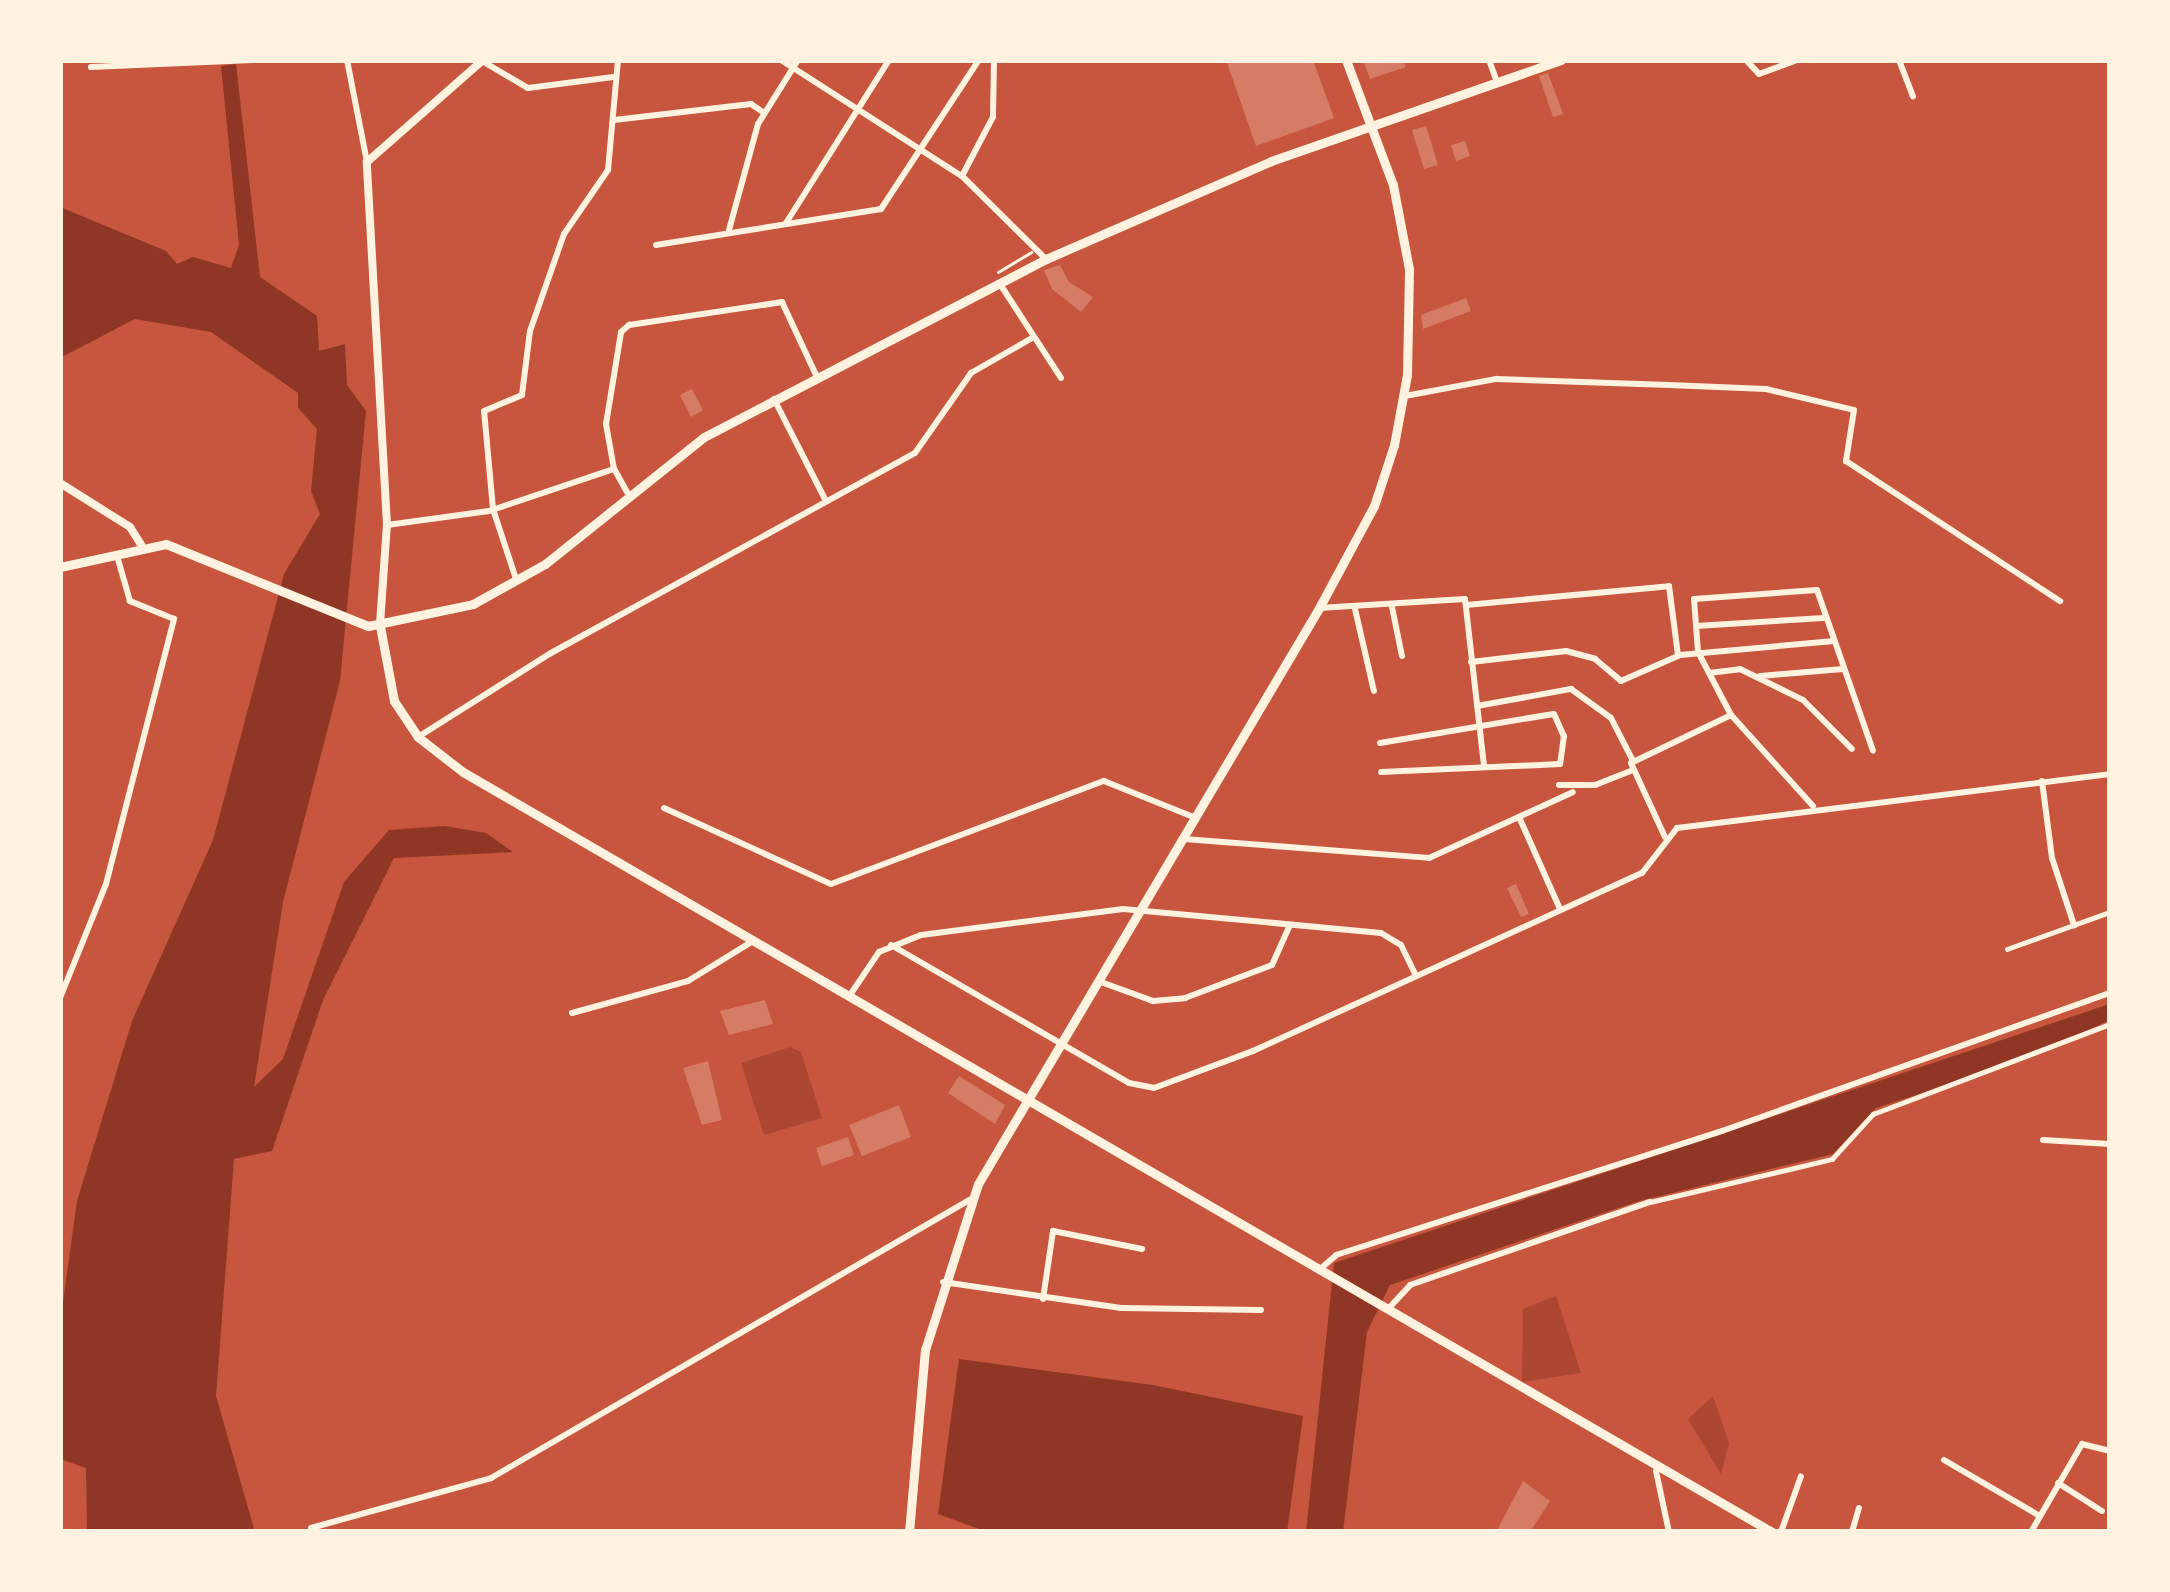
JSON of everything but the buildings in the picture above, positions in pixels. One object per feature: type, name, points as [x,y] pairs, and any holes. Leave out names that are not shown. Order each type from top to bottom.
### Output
[{"type":"main road","points":[[909,1532],[922,1368],[942,1282],[971,1198],[1374,506],[1405,396],[1408,269],[1394,185],[1346,60]]},
{"type":"main road","points":[[60,568],[142,546],[196,551],[351,620],[380,626],[472,604],[517,582],[627,492],[774,399],[998,278],[1271,161],[1561,60]]},
{"type":"main road","points":[[380,626],[394,700],[418,737],[463,772],[1024,1102],[1385,1307],[1656,1471],[1772,1532]]},
{"type":"street","points":[[91,67],[252,60]]},
{"type":"street","points":[[347,60],[367,162],[387,525],[380,626]]},
{"type":"street","points":[[517,582],[493,509],[484,411],[522,395],[530,331],[564,233],[603,181],[614,120],[617,60]]},
{"type":"street","points":[[781,60],[796,63],[962,176],[1046,260]]},
{"type":"street","points":[[786,223],[889,60]]},
{"type":"street","points":[[656,245],[881,209],[980,60]]},
{"type":"street","points":[[962,176],[993,117],[994,60]]},
{"type":"street","points":[[1489,60],[1497,82]]},
{"type":"street","points":[[1746,60],[1760,74],[1797,60]]},
{"type":"street","points":[[1899,60],[1913,95]]},
{"type":"street","points":[[367,162],[483,61],[528,88],[613,76]]},
{"type":"street","points":[[729,230],[763,112],[796,63]]},
{"type":"street","points":[[614,120],[751,104],[763,112]]},
{"type":"street","points":[[998,278],[1061,379]]},
{"type":"street","points":[[627,492],[614,470],[607,424],[621,332],[629,325],[782,302],[817,377]]},
{"type":"street","points":[[418,737],[915,453],[971,373],[1032,338]]},
{"type":"street","points":[[1405,396],[1496,380],[1766,389],[1834,406],[1856,413],[1846,460],[2060,601]]},
{"type":"street","points":[[774,399],[826,501]]},
{"type":"street","points":[[387,525],[493,509],[614,470]]},
{"type":"street","points":[[60,483],[130,527],[142,546]]},
{"type":"street","points":[[60,998],[106,884],[173,619],[129,599],[116,553]]},
{"type":"street","points":[[1318,608],[1392,607],[1453,596],[1466,605],[1670,586],[1678,655]]},
{"type":"street","points":[[1813,806],[1731,715],[1698,652],[1694,598],[1817,590],[1873,751]]},
{"type":"street","points":[[1466,605],[1484,767]]},
{"type":"street","points":[[1392,607],[1402,656]]},
{"type":"street","points":[[1355,609],[1374,691]]},
{"type":"street","points":[[1696,626],[1826,618]]},
{"type":"street","points":[[1471,662],[1566,652],[1595,659],[1621,681],[1678,655],[1834,641]]},
{"type":"street","points":[[1709,673],[1729,668],[1803,700],[1852,748]]},
{"type":"street","points":[[1756,677],[1844,669]]},
{"type":"street","points":[[1477,706],[1571,689],[1611,718],[1665,837]]},
{"type":"street","points":[[1380,742],[1554,714],[1564,736],[1560,764],[1382,772]]},
{"type":"street","points":[[1558,784],[1595,785],[1731,715]]},
{"type":"street","points":[[891,945],[1134,1086],[1154,1088],[1642,873],[1665,837],[1677,828],[1813,806],[2110,774]]},
{"type":"street","points":[[2042,781],[2056,874],[2074,925]]},
{"type":"street","points":[[664,808],[831,884],[1104,782],[1196,818]]},
{"type":"street","points":[[1184,839],[1429,858],[1573,792]]},
{"type":"street","points":[[1519,817],[1560,910]]},
{"type":"street","points":[[848,998],[891,945],[921,934],[1140,910],[1394,938],[1415,974]]},
{"type":"street","points":[[2007,949],[2110,912]]},
{"type":"street","points":[[1098,981],[1153,1001],[1185,998],[1272,965],[1288,927]]},
{"type":"street","points":[[572,1013],[688,981],[753,941]]},
{"type":"street","points":[[1319,1270],[1336,1255],[1722,1131],[2110,993]]},
{"type":"street","points":[[1385,1307],[1410,1285],[1650,1202],[1832,1159],[1873,1114],[2110,1024]]},
{"type":"street","points":[[2043,1140],[2110,1144]]},
{"type":"street","points":[[311,1528],[490,1478],[971,1198]]},
{"type":"street","points":[[1043,1299],[1053,1231],[1142,1249]]},
{"type":"street","points":[[942,1282],[1043,1299],[1262,1310]]},
{"type":"street","points":[[2031,1532],[2058,1483],[2090,1441],[2110,1451]]},
{"type":"street","points":[[1944,1460],[2039,1516]]},
{"type":"street","points":[[1656,1471],[1669,1532]]},
{"type":"street","points":[[1781,1532],[1801,1476]]},
{"type":"street","points":[[2058,1483],[2102,1510]]},
{"type":"street","points":[[1852,1532],[1859,1508]]},
{"type":"path","points":[[998,278],[1036,249]]},
{"type":"shaded area","points":[[236,64],[260,277],[317,316],[319,351],[345,344],[347,385],[366,411],[340,681],[283,902],[254,1087],[283,1059],[344,882],[389,830],[445,826],[486,833],[513,852],[394,858],[323,1000],[272,1151],[234,1159],[216,1396],[255,1532],[87,1532],[86,1468],[60,1459],[60,1324],[77,1201],[132,1021],[213,840],[284,574],[320,514],[311,491],[317,429],[298,408],[298,393],[211,332],[135,319],[60,358],[60,207],[166,251],[177,264],[193,257],[231,268],[239,245],[221,66]]},
{"type":"shaded area","points":[[2110,1004],[2110,1020],[2020,1061],[1876,1108],[1833,1154],[1639,1201],[1390,1285],[1367,1332],[1343,1532],[1306,1532],[1334,1263]]},
{"type":"shaded area","points":[[790,1047],[801,1052],[822,1118],[764,1135],[741,1063]]},
{"type":"shaded area","points":[[1556,1296],[1581,1373],[1522,1382],[1523,1309]]},
{"type":"shaded area","points":[[959,1359],[1153,1385],[1303,1416],[1287,1532],[979,1529],[938,1514]]},
{"type":"shaded area","points":[[1713,1396],[1729,1443],[1721,1474],[1688,1419]]}]
